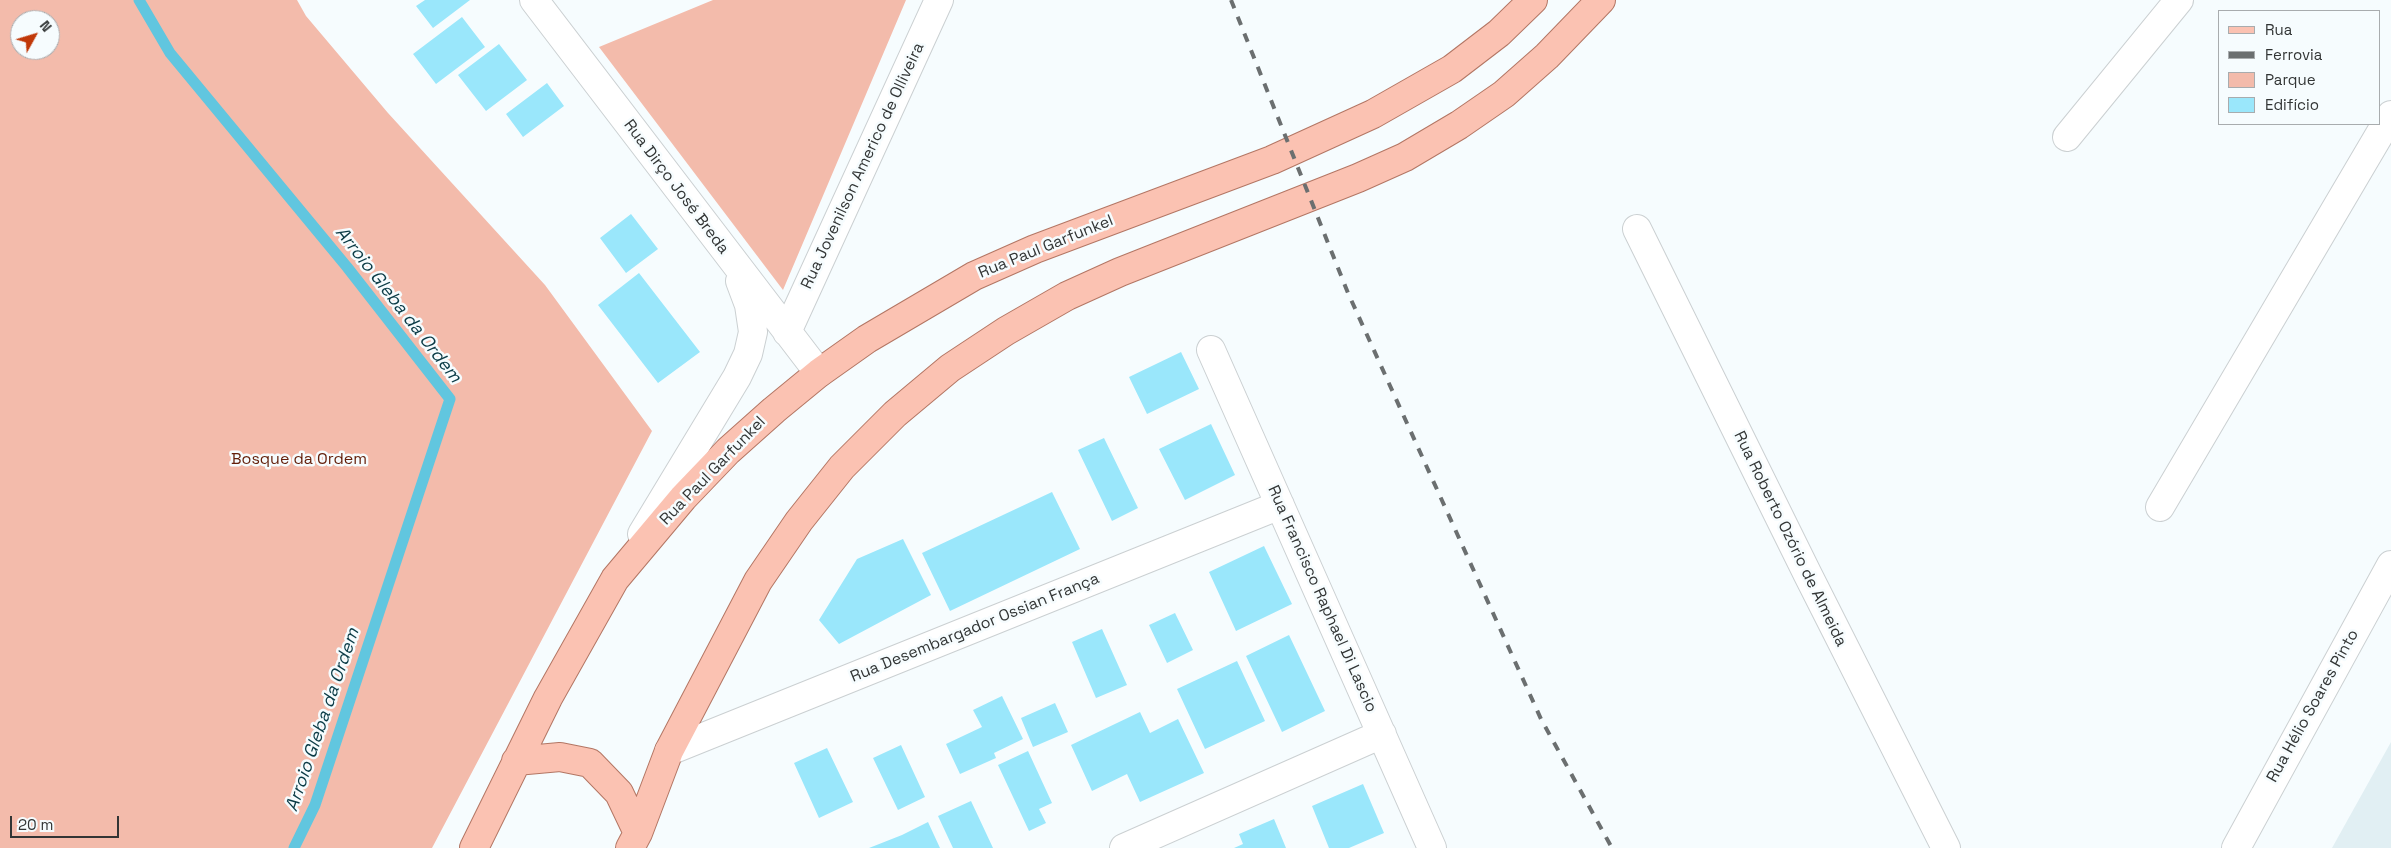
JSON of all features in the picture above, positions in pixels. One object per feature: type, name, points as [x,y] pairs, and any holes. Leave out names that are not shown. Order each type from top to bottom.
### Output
[{"type":"main road","name":"Rua Paul Garfunkel","points":[[474,848],[576,646],[615,580],[683,498],[728,451],[819,373],[866,339],[974,276],[1035,249],[1272,160],[1373,114],[1452,69],[1499,33],[1533,0]]},
{"type":"main road","points":[[634,840],[669,751],[758,581],[799,521],[842,467],[895,414],[950,368],[1006,331],[1068,296],[1120,272],[1293,206],[1405,157],[1459,125],[1504,94],[1553,50],[1601,0]]},
{"type":"main road","points":[[516,762],[560,758],[590,763],[620,793],[634,840]]},
{"type":"street","name":"Rua Dirço José Breda","points":[[534,0],[819,373]]},
{"type":"street","name":"Rua Jovenilson Americo de Olliveira","points":[[787,332],[939,0]]},
{"type":"street","points":[[2067,137],[2179,0]]},
{"type":"street","points":[[2160,507],[2391,114]]},
{"type":"street","name":"Rua Roberto Ozório de Almeida","points":[[1637,228],[1808,575],[1946,848]]},
{"type":"street","points":[[615,580],[732,386],[748,354],[753,332],[749,305],[731,259]]},
{"type":"street","name":"Rua Francisco Raphael Di Lascio","points":[[1211,350],[1432,848]]},
{"type":"street","name":"Rua Desembargador Ossian França","points":[[669,751],[1280,505]]},
{"type":"street","name":"Rua Hélio Soares Pinto","points":[[2236,848],[2391,565]]},
{"type":"street","points":[[1124,848],[1382,734]]},
{"type":"shaded area","points":[[2391,742],[2391,848],[2332,848]]},
{"type":"green space","name":"Bosque da Ordem","points":[[0,0],[297,0],[306,16],[388,113],[545,285],[652,431],[432,848],[0,848]]},
{"type":"green space","points":[[713,0],[906,0],[783,290],[599,47]]},
{"type":"building","points":[[425,0],[470,0],[433,28],[416,6]]},
{"type":"building","points":[[462,17],[485,47],[436,84],[413,54]]},
{"type":"building","points":[[499,44],[527,80],[486,111],[458,75]]},
{"type":"building","points":[[547,83],[564,106],[523,137],[506,114]]},
{"type":"building","points":[[631,214],[658,249],[626,273],[600,238]]},
{"type":"building","points":[[639,273],[700,352],[658,383],[598,305]]},
{"type":"building","points":[[1181,352],[1199,389],[1147,414],[1129,377]]},
{"type":"building","points":[[1211,424],[1235,475],[1185,500],[1159,449]]},
{"type":"building","points":[[1104,438],[1138,508],[1112,521],[1078,450]]},
{"type":"building","points":[[1052,492],[1080,549],[950,611],[922,553]]},
{"type":"building","points":[[903,539],[931,595],[839,644],[819,620],[857,559]]},
{"type":"building","points":[[1264,546],[1292,604],[1236,631],[1209,572]]},
{"type":"building","points":[[1175,613],[1193,650],[1167,663],[1149,625]]},
{"type":"building","points":[[1102,629],[1127,685],[1096,698],[1072,642]]},
{"type":"building","points":[[1289,635],[1325,711],[1282,732],[1246,656]]},
{"type":"building","points":[[1237,661],[1265,721],[1205,749],[1177,689]]},
{"type":"building","points":[[1002,696],[1023,739],[994,753],[996,758],[960,774],[946,744],[982,727],[973,710]]},
{"type":"building","points":[[1055,703],[1068,732],[1033,747],[1021,718]]},
{"type":"building","points":[[1140,712],[1150,733],[1178,719],[1204,773],[1140,802],[1127,774],[1092,791],[1071,745]]},
{"type":"building","points":[[901,745],[925,797],[898,810],[873,758]]},
{"type":"building","points":[[827,748],[853,802],[819,818],[794,763]]},
{"type":"building","points":[[1028,751],[1052,803],[1039,809],[1046,823],[1029,831],[998,765]]},
{"type":"building","points":[[1363,784],[1384,833],[1349,848],[1329,848],[1312,806]]},
{"type":"building","points":[[971,801],[993,848],[953,848],[938,816]]},
{"type":"building","points":[[1274,819],[1286,848],[1234,848],[1243,844],[1239,834]]},
{"type":"building","points":[[928,822],[940,848],[869,848],[902,835]]},
{"type":"waterway","name":"Arroio Gleba da Ordem","points":[[139,0],[170,53],[347,267],[450,399],[315,805],[294,848]]},
{"type":"railway","points":[[1231,0],[1348,293],[1541,719],[1612,848]]}]
